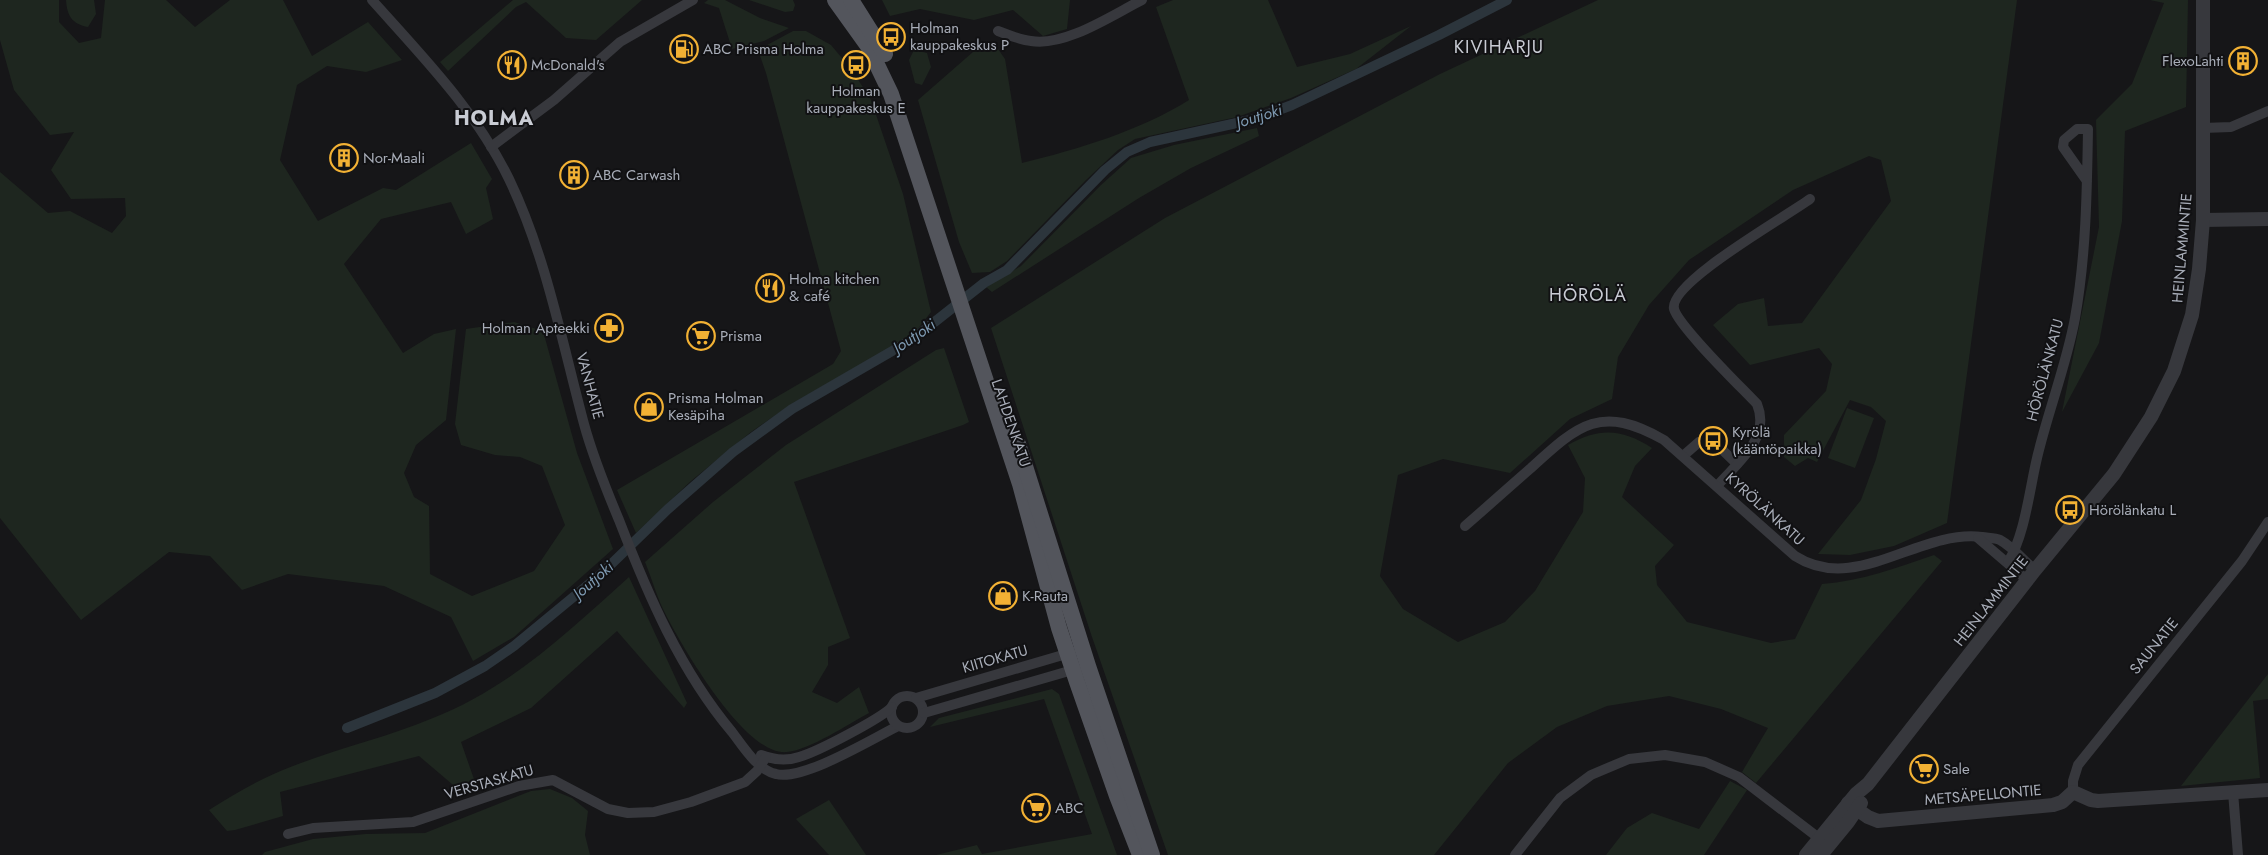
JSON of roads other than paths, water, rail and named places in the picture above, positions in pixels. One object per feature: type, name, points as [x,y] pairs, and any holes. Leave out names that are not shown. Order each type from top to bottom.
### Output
[{"type":"main road","name":"LAHDENKATU","points":[[834,0],[868,46],[891,94],[974,331],[1026,468],[1116,796],[1140,855]]},
{"type":"main road","name":"LAHDENKATU","points":[[851,0],[883,50],[898,84],[957,282]]},
{"type":"main road","name":"LAHDENKATU","points":[[1080,668],[1152,855]]},
{"type":"street","name":"VANHATIE","points":[[372,0],[452,91],[491,147],[508,177],[527,219],[554,305],[585,427],[598,467],[658,616],[684,665],[719,718],[738,740],[764,761]]},
{"type":"street","points":[[491,147],[554,100],[620,42],[693,0]]},
{"type":"street","points":[[998,32],[1032,41],[1062,38],[1095,24],[1142,0]]},
{"type":"street","name":"HEINLAMMINTIE","points":[[1806,855],[1823,846],[1868,784],[2031,575],[2114,474],[2139,438],[2167,386],[2185,340],[2192,315],[2199,269],[2203,220],[2203,0]]},
{"type":"street","points":[[2203,128],[2231,127],[2268,111]]},
{"type":"street","name":"HÖRÖLÄNKATU","points":[[2008,562],[2014,552],[2039,450],[2075,320],[2082,257],[2087,181],[2088,129],[2077,129],[2064,140],[2063,148],[2087,181]]},
{"type":"street","points":[[1717,486],[1754,443],[1760,429],[1762,416],[1757,404],[1687,330],[1674,311],[1674,302],[1684,286],[1706,268],[1810,198]]},
{"type":"street","points":[[2203,220],[2268,219]]},
{"type":"street","name":"KYRÖLÄNKATU","points":[[1465,526],[1576,429],[1588,424],[1612,421],[1639,428],[1664,440],[1795,556],[1809,565],[1840,570],[1949,539],[1975,536],[1999,539],[2014,552],[2031,575]]},
{"type":"street","points":[[1683,456],[1699,442],[1713,441],[1737,464]]},
{"type":"street","name":"SAUNATIE","points":[[2073,792],[2072,781],[2078,765],[2236,568],[2268,522]]},
{"type":"street","points":[[1975,536],[2008,562],[2031,575]]},
{"type":"street","name":"KIITOKATU","points":[[916,698],[1076,651]]},
{"type":"street","name":"KIITOKATU","points":[[924,713],[1080,668]]},
{"type":"street","points":[[764,761],[789,759],[804,755],[879,717],[892,707],[897,699],[902,697],[916,698],[922,704],[924,713],[920,723],[906,729],[898,726],[892,718],[892,707]]},
{"type":"street","points":[[764,761],[775,774],[784,776],[800,773],[898,726]]},
{"type":"street","points":[[1515,855],[1560,798],[1591,775],[1629,759],[1664,755],[1705,762],[1738,776],[1823,846]]},
{"type":"street","name":"VERSTASKATU","points":[[288,834],[313,828],[412,822],[519,786],[554,780],[608,809],[628,814],[654,812],[734,787],[753,776],[764,761]]},
{"type":"street","points":[[2073,792],[2098,801],[2268,790]]},
{"type":"street","name":"METSÄPELLONTIE","points":[[1853,807],[1878,820],[1888,820],[2053,805],[2062,802],[2073,792]]},
{"type":"street","points":[[2233,792],[2238,855]]},
{"type":"waterway","name":"Joutjoki","points":[[347,728],[435,693],[485,666],[514,646],[600,575],[668,509],[733,452],[792,409],[913,339],[984,283],[1007,270],[1105,170],[1127,152],[1150,142],[1255,119],[1292,105],[1439,35],[1507,0]]},
{"type":"place","name":"Holman kauppakeskus P","points":[[891,37]]},
{"type":"place","name":"ABC Prisma Holma","points":[[684,49]]},
{"type":"place","name":"FlexoLahti","points":[[2243,61]]},
{"type":"place","name":"McDonald's","points":[[512,65]]},
{"type":"place","name":"Holman kauppakeskus E","points":[[856,65]]},
{"type":"place","name":"Nor-Maali","points":[[344,158]]},
{"type":"place","name":"ABC Carwash","points":[[574,175]]},
{"type":"place","name":"Holma kitchen & café","points":[[770,288]]},
{"type":"place","name":"Holman Apteekki","points":[[609,328]]},
{"type":"place","name":"Prisma","points":[[701,336]]},
{"type":"place","name":"Prisma Holman Kesäpiha","points":[[649,407]]},
{"type":"place","name":"Kyrölä (kääntöpaikka)","points":[[1713,441]]},
{"type":"place","name":"Hörölänkatu L","points":[[2070,510]]},
{"type":"place","name":"K-Rauta","points":[[1003,596]]},
{"type":"place","name":"Sale","points":[[1924,769]]},
{"type":"place","name":"ABC","points":[[1036,808]]},
{"type":"district","name":"KIVIHARJU","points":[[1499,47]]},
{"type":"district","name":"HOLMA","points":[[494,118]]},
{"type":"district","name":"HÖRÖLÄ","points":[[1588,295]]}]
